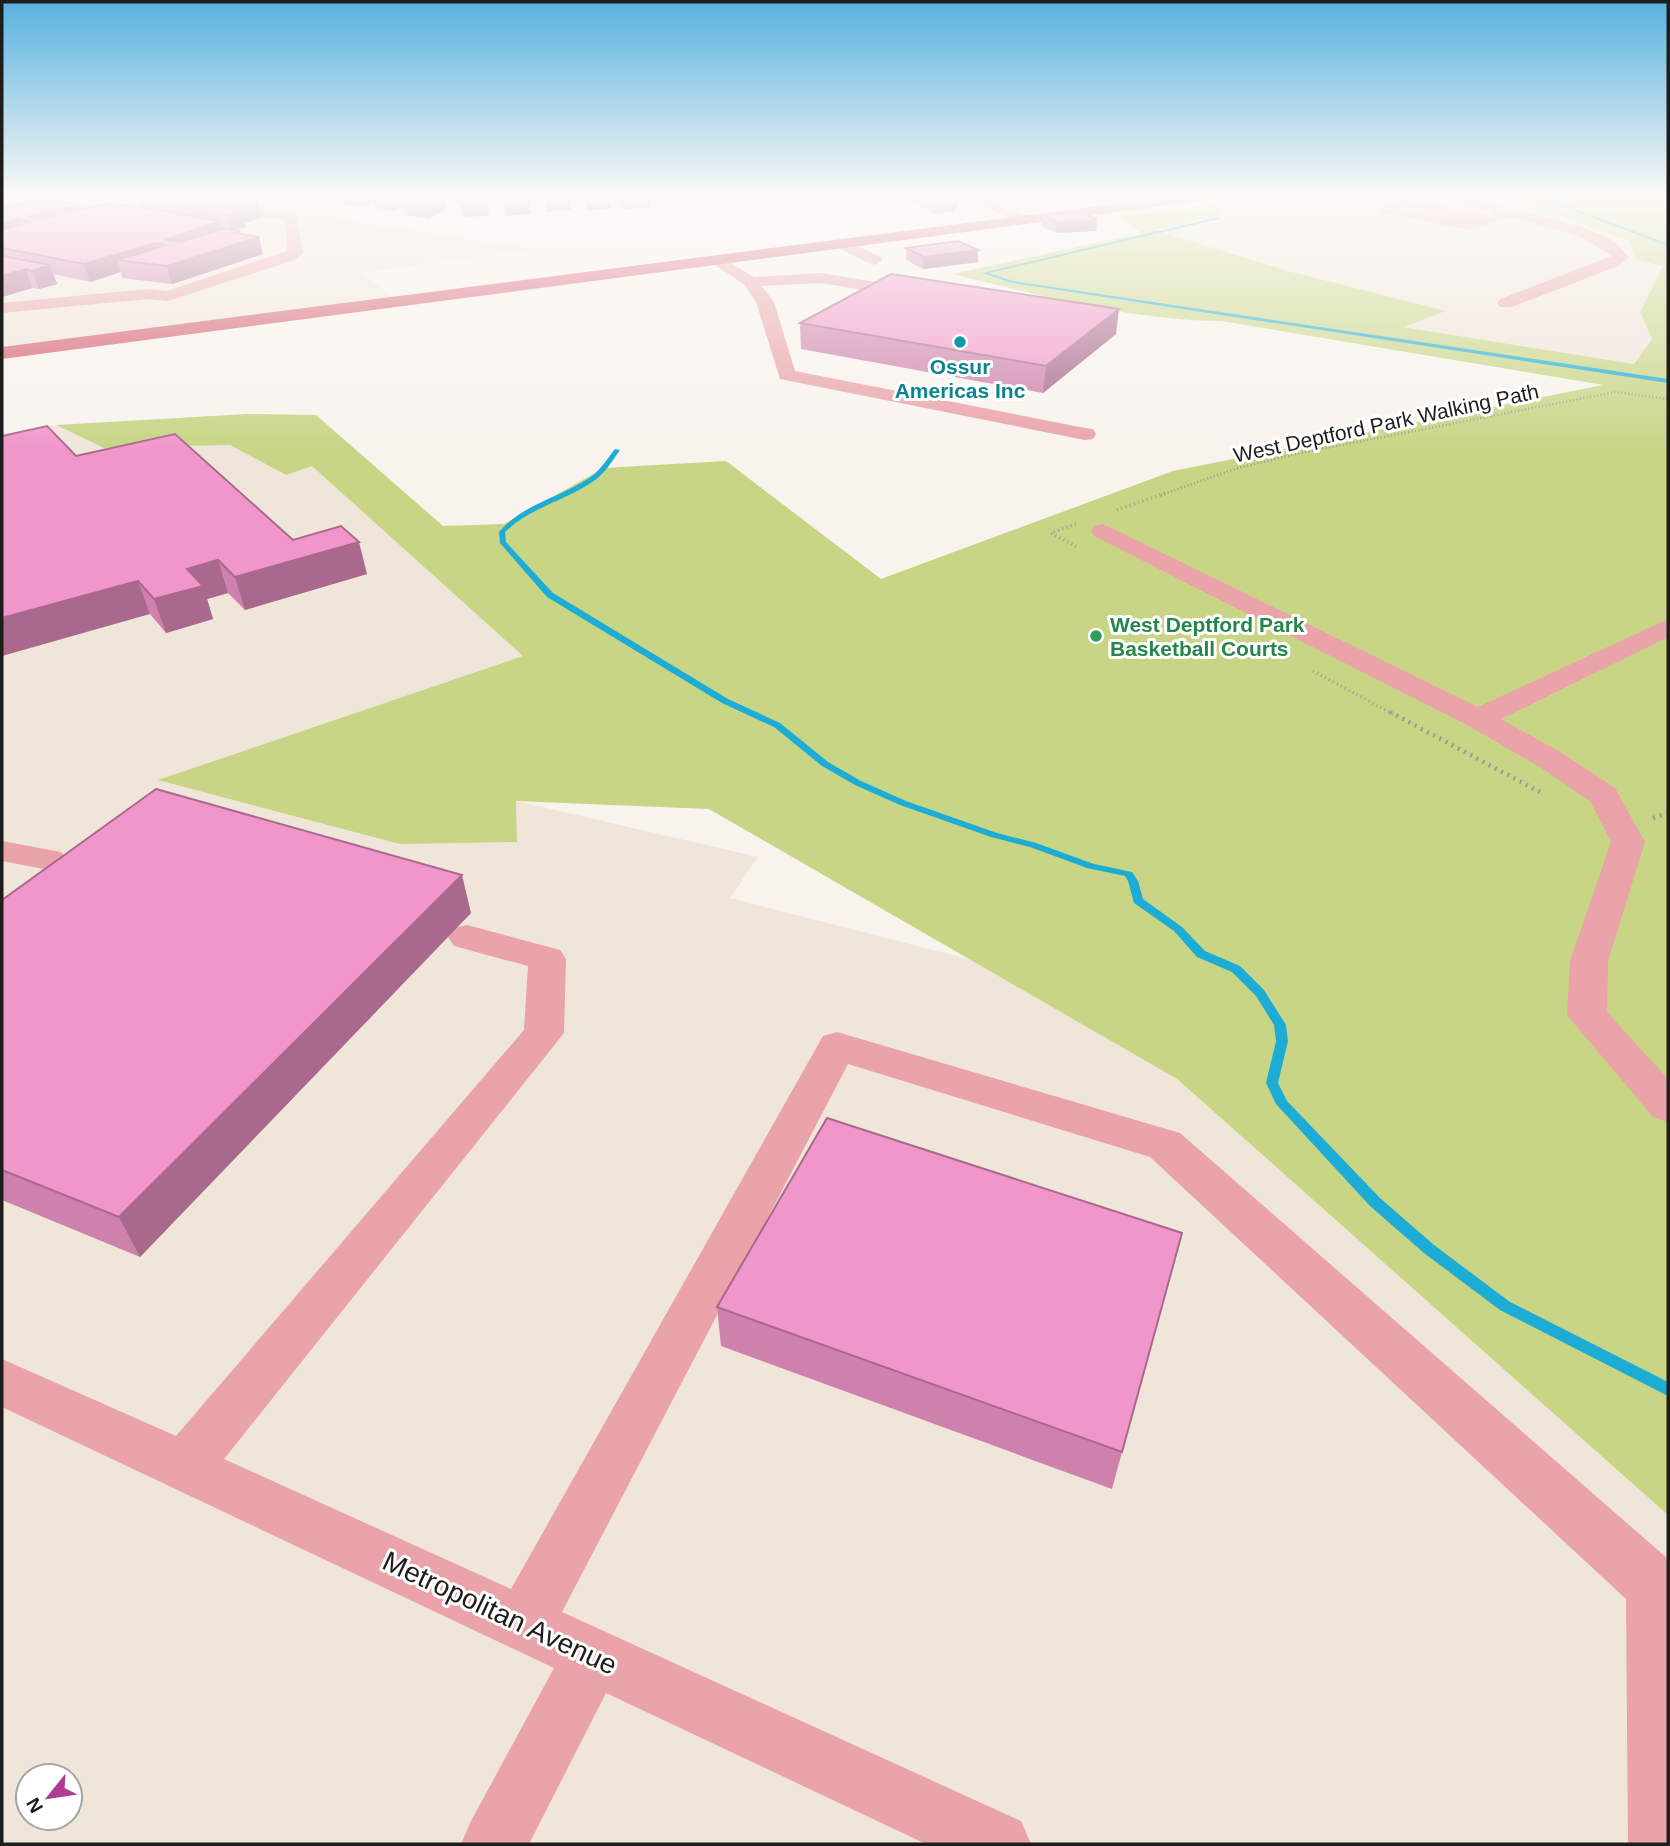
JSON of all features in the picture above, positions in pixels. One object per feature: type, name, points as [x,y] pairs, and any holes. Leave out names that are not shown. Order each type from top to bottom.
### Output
[{"type":"main road","points":[[2,353],[546,282]]},
{"type":"street","points":[[168,296],[209,282]]},
{"type":"street","points":[[751,282],[765,302],[787,375],[1085,434]]},
{"type":"street","points":[[840,282],[890,289]]},
{"type":"street","points":[[1507,303],[1562,282]]},
{"type":"street","points":[[6,307],[65,289],[86,286],[118,287],[174,299],[190,328]]},
{"type":"street","points":[[1102,531],[1478,719],[1551,760],[1604,795],[1628,842],[1589,961],[1587,1015],[1668,1107]]},
{"type":"street","points":[[1478,719],[1668,627]]},
{"type":"street","points":[[2,851],[49,859]]},
{"type":"street","points":[[184,1467],[544,1033],[547,959],[467,937]]},
{"type":"street","points":[[524,1624],[837,1046],[1165,1145],[1655,1586],[1661,1844]]},
{"type":"street","name":"Metropolitan Avenue","points":[[2,1382],[998,1844]]},
{"type":"street","points":[[494,1844],[593,1656]]},
{"type":"path","name":"West Deptford Park Walking Path","points":[[1102,531],[1238,468],[1295,454],[1616,392],[1668,399]]},
{"type":"path","points":[[1076,524],[1051,533],[1102,531]]},
{"type":"path","points":[[1309,668],[1549,797]]},
{"type":"path","points":[[1645,821],[1668,813]]},
{"type":"shaded area","points":[[2,282],[374,282],[392,297],[2,347]]},
{"type":"shaded area","points":[[1331,282],[1655,282],[1640,312],[1652,339],[1634,364],[1401,327],[1445,312]]},
{"type":"shaded area","points":[[56,425],[104,448],[230,445],[286,475],[312,465],[524,656],[159,780],[517,841],[516,801],[758,857],[730,898],[972,960],[1177,1079],[1668,1515],[1668,1844],[2,1844],[2,434]]},
{"type":"green space","points":[[986,282],[1332,282],[1446,311],[1403,327],[1634,364],[1652,339],[1640,312],[1655,282],[1668,282],[1668,1515],[1177,1079],[709,809],[516,801],[517,842],[400,844],[158,780],[523,656],[312,466],[286,475],[230,445],[104,448],[56,425],[247,414],[316,415],[443,526],[504,524],[604,468],[726,461],[881,579],[1173,471],[1603,385],[1221,321],[1187,320],[1119,311]]},
{"type":"building","points":[[876,282],[944,282],[1119,309],[1046,366],[800,323]]},
{"type":"building","points":[[47,426],[76,456],[175,434],[293,540],[341,526],[359,542],[235,577],[218,560],[187,569],[203,586],[154,599],[138,581],[2,618],[2,436]]},
{"type":"building","points":[[156,789],[462,875],[119,1217],[2,1170],[2,900]]},
{"type":"building","points":[[827,1118],[1182,1233],[1122,1452],[717,1307]]},
{"type":"waterway","points":[[1013,282],[1668,381]]},
{"type":"waterway","points":[[617,450],[592,479],[533,508],[502,532],[502,542],[550,595],[725,701],[777,725],[825,764],[858,783],[903,803],[994,835],[1033,845],[1091,866],[1128,874],[1133,881],[1138,901],[1178,929],[1201,954],[1236,969],[1260,993],[1280,1025],[1282,1041],[1272,1083],[1282,1104],[1375,1202],[1429,1249],[1505,1306],[1668,1389]]},
{"type":"place","name":"Ossur Americas Inc","points":[[960,342]]},
{"type":"place","name":"West Deptford Park Basketball Courts","points":[[1096,636]]}]
